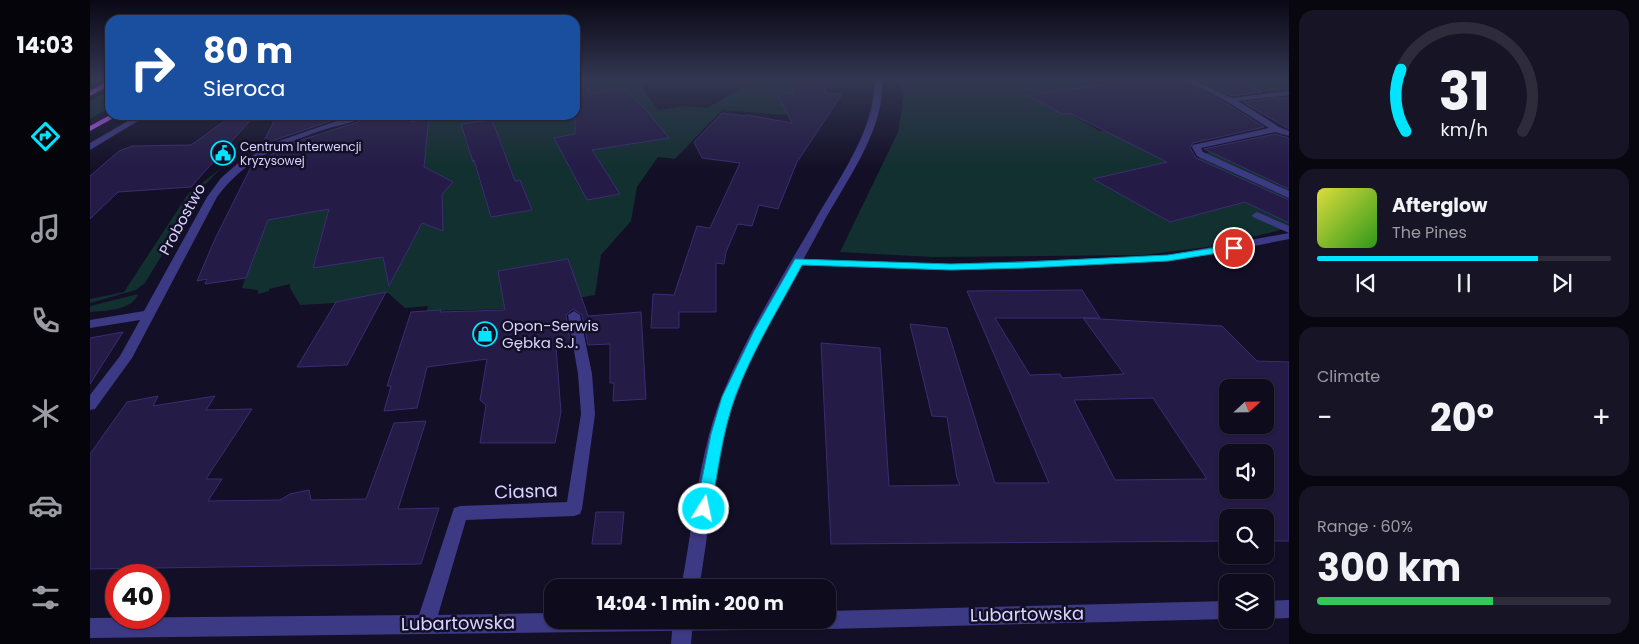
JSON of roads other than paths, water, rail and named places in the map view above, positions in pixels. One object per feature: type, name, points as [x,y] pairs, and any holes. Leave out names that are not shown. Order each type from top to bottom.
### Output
[{"type":"main road","points":[[90,129],[106,120]]},
{"type":"street","points":[[692,579],[712,463],[729,397],[760,331],[799,262],[871,124],[875,109]]},
{"type":"street","points":[[1245,109],[1276,129],[1289,134]]},
{"type":"street","points":[[90,147],[136,120]]},
{"type":"street","name":"Probostwo","points":[[90,405],[125,358],[216,191],[226,177],[242,165],[273,148],[349,120]]},
{"type":"street","points":[[1276,129],[1196,147],[1200,154],[1289,195]]},
{"type":"street","points":[[1257,215],[1289,230]]},
{"type":"street","points":[[799,262],[951,267],[1133,260],[1168,258],[1289,236]]},
{"type":"street","points":[[90,324],[149,314]]},
{"type":"street","name":"Ciasna","points":[[426,624],[460,513],[574,509],[588,414],[585,374],[574,315]]},
{"type":"street","points":[[1274,610],[1289,609]]},
{"type":"street","name":"Lubartowska","points":[[836,620],[954,615],[1219,610]]},
{"type":"street","name":"Lubartowska","points":[[90,628],[544,622]]},
{"type":"street","points":[[681,644],[682,629]]},
{"type":"place","name":"Centrum Interwencji Kryzysowej","points":[[223,153]]},
{"type":"place","name":"Opon-Serwis Gębka S.J.","points":[[485,334]]}]
